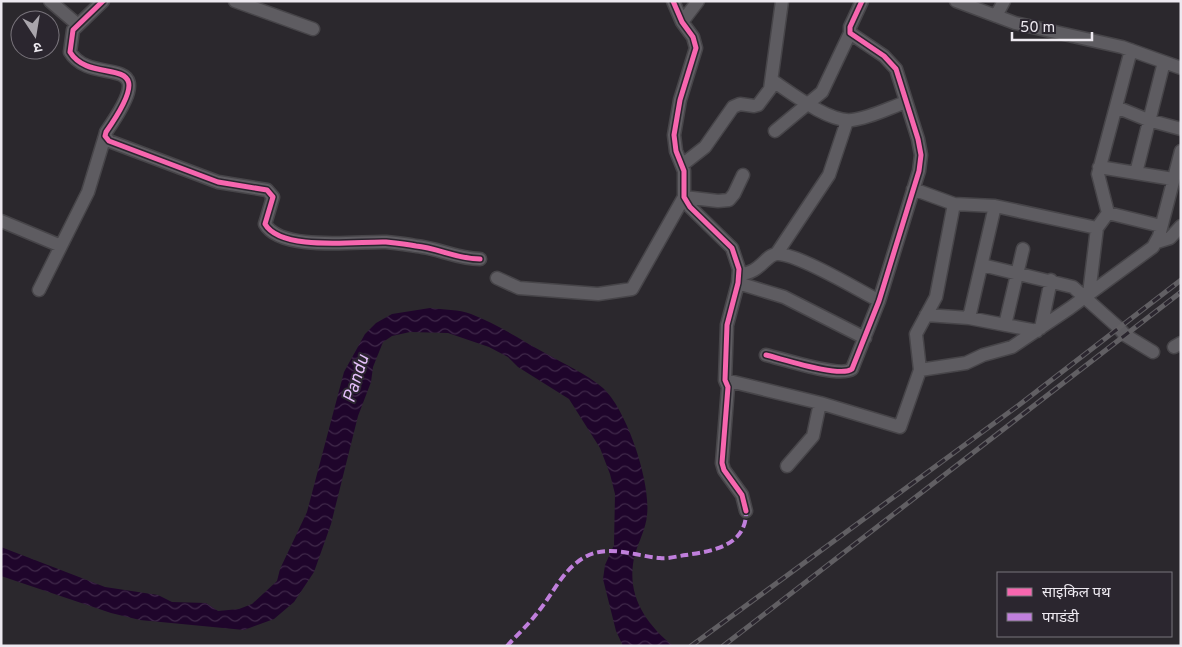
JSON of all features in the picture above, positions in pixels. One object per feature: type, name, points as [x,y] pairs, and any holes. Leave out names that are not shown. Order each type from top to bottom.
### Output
[{"type":"street","points":[[50,1],[78,25]]},
{"type":"street","points":[[39,290],[88,192],[105,136],[123,107],[129,85],[124,76],[79,63],[72,57],[70,52],[69,44],[73,30],[103,1]]},
{"type":"street","points":[[235,1],[313,29]]},
{"type":"street","points":[[673,1],[682,22],[693,37],[696,48],[680,100],[675,128],[676,151],[682,165],[684,197],[690,207],[732,248],[738,278],[727,325],[725,380],[728,387],[722,463],[724,470],[742,495],[746,511]]},
{"type":"street","points":[[682,22],[698,1]]},
{"type":"street","points":[[682,165],[705,147],[734,108],[740,104],[758,105],[773,82],[776,37],[782,1]]},
{"type":"street","points":[[775,131],[809,104],[824,88],[850,33],[850,27],[862,1]]},
{"type":"street","points":[[956,1],[1027,26],[1131,50],[1181,68]]},
{"type":"street","points":[[996,16],[1004,1]]},
{"type":"street","points":[[766,355],[847,372],[852,370],[879,301],[919,170],[921,154],[900,79],[891,63],[879,52],[850,33]]},
{"type":"street","points":[[1108,213],[1098,180],[1099,167],[1131,50]]},
{"type":"street","points":[[1136,173],[1164,62]]},
{"type":"street","points":[[773,82],[809,104],[834,117],[847,121],[865,117],[906,102]]},
{"type":"street","points":[[1116,107],[1148,120],[1181,129]]},
{"type":"street","points":[[738,278],[755,271],[777,253],[829,175],[847,121]]},
{"type":"street","points":[[105,136],[108,141],[218,182],[267,190],[273,197],[265,224],[270,231],[283,236],[329,245],[401,244],[423,246],[467,259],[480,259]]},
{"type":"street","points":[[1157,242],[1181,151]]},
{"type":"street","points":[[1099,167],[1173,179]]},
{"type":"street","points":[[684,197],[718,201],[729,200],[734,194],[742,175]]},
{"type":"street","points":[[913,189],[954,204],[995,206],[1097,228]]},
{"type":"street","points":[[497,278],[520,288],[598,294],[632,289],[684,197]]},
{"type":"street","points":[[725,380],[820,403],[900,427],[920,370],[916,338],[917,329],[936,297],[954,204]]},
{"type":"street","points":[[969,318],[995,206]]},
{"type":"street","points":[[1108,213],[1161,226]]},
{"type":"street","points":[[1086,296],[1097,228],[1108,213]]},
{"type":"street","points":[[1,221],[61,246]]},
{"type":"street","points":[[920,370],[966,364],[983,355],[1012,347],[1086,296],[1148,251],[1157,242],[1170,238],[1181,226]]},
{"type":"street","points":[[1005,325],[1023,249]]},
{"type":"street","points":[[777,253],[804,262],[879,301]]},
{"type":"street","points":[[982,264],[1052,280],[1073,287],[1086,296],[1125,335],[1153,352]]},
{"type":"street","points":[[738,278],[784,297],[865,338]]},
{"type":"street","points":[[1039,329],[1052,280]]},
{"type":"street","points":[[926,314],[969,318],[1039,329]]},
{"type":"street","points":[[787,466],[813,436],[820,403]]},
{"type":"water","name":"Pandu","points":[[430,308],[466,312],[490,322],[590,378],[612,398],[629,429],[636,448],[647,501],[644,530],[635,554],[633,568],[635,594],[639,606],[653,627],[673,646],[623,646],[616,631],[603,579],[605,565],[614,545],[615,494],[600,448],[569,399],[518,367],[508,357],[489,347],[448,333],[410,332],[392,336],[383,342],[358,416],[331,524],[314,572],[294,602],[274,619],[244,630],[140,620],[111,613],[1,576],[1,547],[105,587],[158,595],[172,602],[206,603],[218,611],[239,609],[252,604],[277,581],[280,569],[307,512],[344,372],[365,334],[376,323],[392,314]]},
{"type":"railway","points":[[691,646],[1019,405],[1181,280]]},
{"type":"railway","points":[[723,646],[1181,292]]},
{"type":"marked path","points":[[507,646],[543,605],[570,568],[585,557],[594,553],[612,551],[666,558],[718,548],[735,539],[741,532],[745,522],[746,511]]},
{"type":"cycle path","points":[[103,1],[73,30],[70,52],[80,63],[119,74],[127,79],[129,88],[123,105],[106,132],[105,136],[109,141],[218,182],[267,190],[273,197],[265,224],[274,233],[287,238],[303,242],[321,243],[386,242],[424,247],[472,259],[480,259]]},
{"type":"cycle path","points":[[673,1],[682,22],[693,37],[696,48],[680,100],[674,135],[676,151],[684,171],[684,197],[690,207],[732,248],[739,269],[738,283],[727,325],[725,380],[728,387],[722,463],[724,470],[742,495],[746,511]]},
{"type":"cycle path","points":[[766,355],[824,370],[846,371],[852,369],[879,301],[919,171],[921,155],[918,139],[896,69],[884,56],[850,33],[850,27],[862,1]]}]
